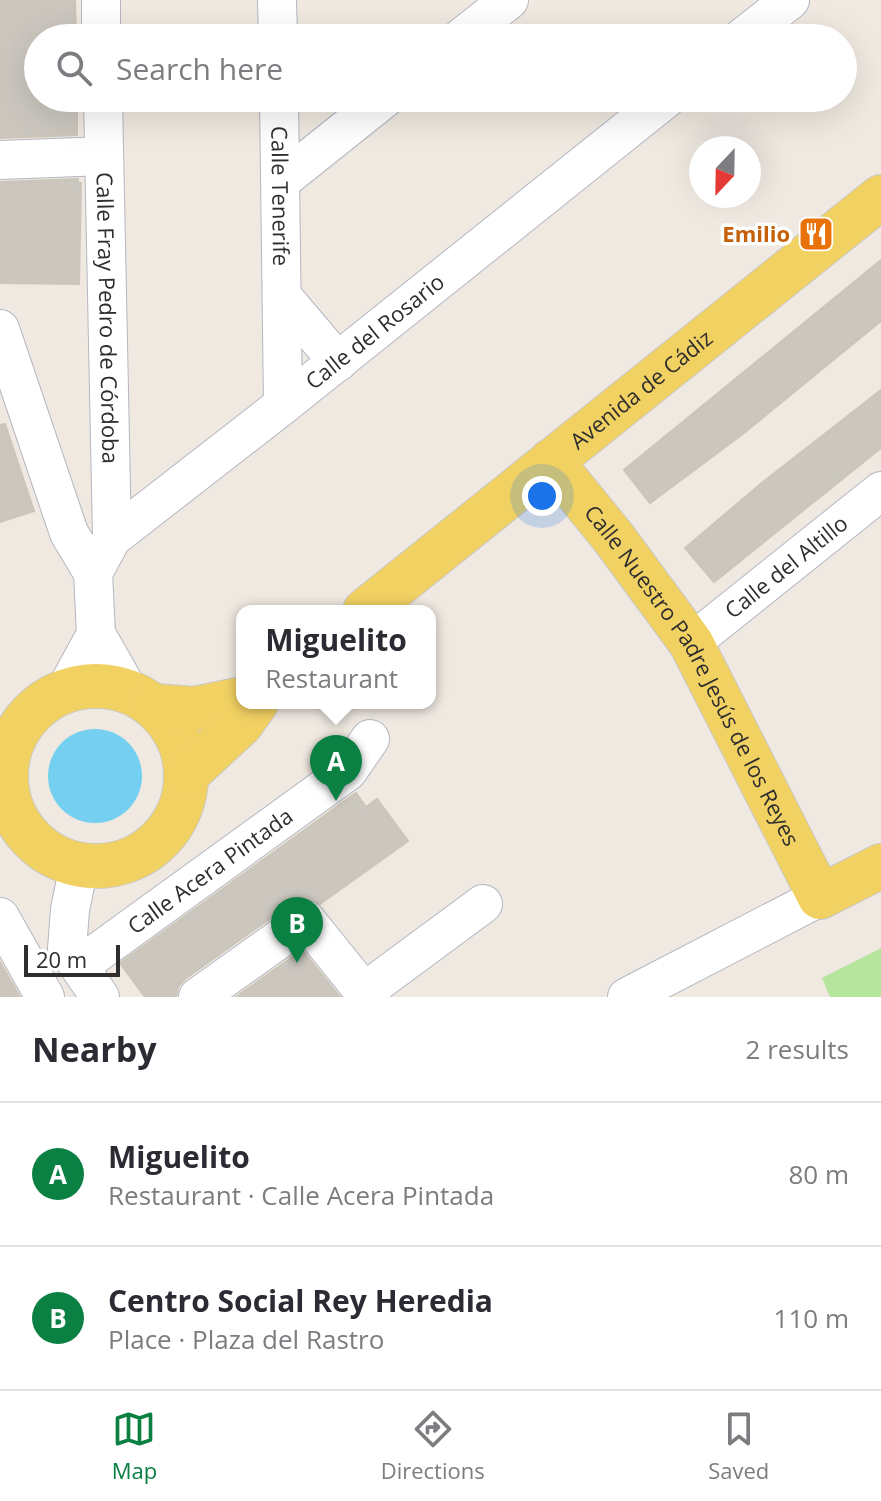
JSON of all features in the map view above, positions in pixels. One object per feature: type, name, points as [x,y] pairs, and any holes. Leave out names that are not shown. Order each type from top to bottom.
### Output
[{"type":"main road","name":"Avenida de Cádiz","points":[[372,605],[881,197]]},
{"type":"main road","name":"Calle Nuestro Padre Jesús de los Reyes","points":[[551,461],[613,537],[691,643],[820,897]]},
{"type":"main road","points":[[142,699],[171,725],[183,749],[187,774],[184,801],[173,825],[155,845],[132,860],[106,866],[79,865],[50,854],[27,834],[11,807],[3,774],[9,751],[34,703],[86,686],[108,686],[142,699],[194,709],[236,700]]},
{"type":"main road","points":[[187,774],[241,724],[252,709]]},
{"type":"main road","points":[[820,897],[881,866]]},
{"type":"street","points":[[101,0],[101,24]]},
{"type":"street","points":[[277,0],[278,24]]},
{"type":"street","points":[[479,24],[509,0]]},
{"type":"street","points":[[760,24],[790,0]]},
{"type":"street","name":"Calle Fray Pedro de Córdoba","points":[[103,112],[112,538]]},
{"type":"street","name":"Calle Tenerife","points":[[279,112],[283,405]]},
{"type":"street","points":[[281,181],[367,112]]},
{"type":"street","name":"Calle del Rosario","points":[[93,573],[112,538],[338,362],[650,112]]},
{"type":"street","points":[[0,160],[104,156]]},
{"type":"street","name":"Calle Tenerife","points":[[282,296],[338,362]]},
{"type":"street","points":[[0,329],[69,533],[93,573],[96,634],[142,699]]},
{"type":"street","name":"Calle del Altillo","points":[[691,643],[881,491]]},
{"type":"street","points":[[34,703],[96,634]]},
{"type":"street","name":"Calle Acera Pintada","points":[[90,982],[348,771],[370,739]]},
{"type":"street","points":[[79,865],[70,910],[67,949],[90,982]]},
{"type":"street","points":[[627,997],[820,897]]},
{"type":"street","points":[[198,997],[306,920],[364,992],[483,904]]},
{"type":"street","points":[[0,917],[45,997]]},
{"type":"green space","points":[[881,948],[881,997],[830,997],[822,978]]},
{"type":"water","points":[[86,729],[104,729],[129,742],[139,758],[142,776],[139,794],[129,810],[104,823],[86,823],[61,810],[48,785],[48,767],[61,742]]},
{"type":"building","points":[[0,0],[75,0],[76,24],[24,24],[24,112],[77,112],[77,135],[0,138]]},
{"type":"building","points":[[78,179],[81,183],[79,284],[0,283],[0,182]]},
{"type":"building","points":[[881,260],[881,321],[744,433],[650,503],[624,470]]},
{"type":"building","points":[[881,390],[881,448],[714,582],[685,548],[763,482]]},
{"type":"building","points":[[5,424],[34,511],[0,522],[0,425]]},
{"type":"building","points":[[356,793],[366,807],[377,799],[408,841],[320,904],[304,898],[293,902],[185,979],[178,987],[176,997],[145,997],[120,963]]},
{"type":"building","points":[[302,950],[340,997],[236,997]]},
{"type":"building","points":[[0,962],[20,997],[0,997]]},
{"type":"place","name":"Emilio","points":[[816,234]]},
{"type":"place","name":"Miguelito","points":[[336,801]]},
{"type":"place","name":"Centro Social Rey Heredia","points":[[297,963]]}]
